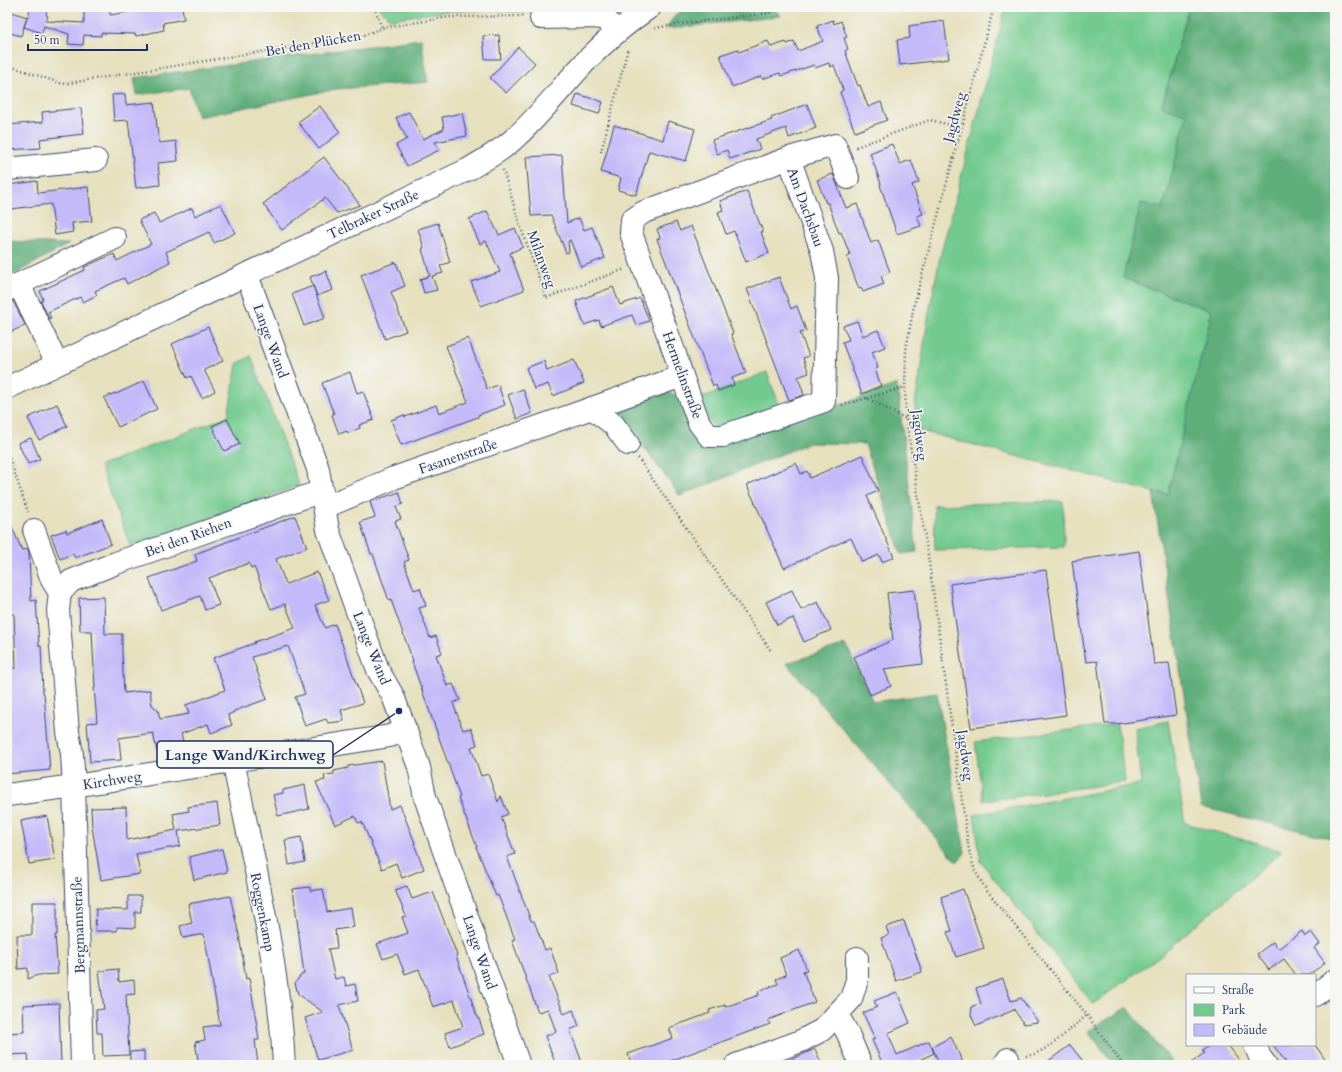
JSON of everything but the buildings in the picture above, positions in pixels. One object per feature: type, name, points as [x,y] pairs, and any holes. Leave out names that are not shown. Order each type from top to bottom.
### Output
[{"type":"street","name":"Telbraker Straße","points":[[7,388],[467,170],[493,155],[517,137],[589,58],[623,37],[650,7]]},
{"type":"street","points":[[541,18],[606,19],[623,37]]},
{"type":"street","points":[[789,158],[835,145],[848,178]]},
{"type":"street","name":"Am Dachsbau","points":[[632,220],[644,212],[789,158],[822,251],[827,278],[824,400]]},
{"type":"street","points":[[7,169],[96,160]]},
{"type":"street","name":"Hermelinstraße","points":[[632,220],[631,233],[699,423],[709,436],[723,436],[824,400]]},
{"type":"street","points":[[57,364],[13,287],[115,238]]},
{"type":"street","name":"Lange Wand","points":[[245,275],[251,286],[318,469],[328,530],[378,670],[393,696],[406,730],[419,767],[425,796],[519,1065]]},
{"type":"street","name":"Fasanenstraße","points":[[323,499],[394,478],[682,376]]},
{"type":"street","points":[[592,408],[614,424],[628,444]]},
{"type":"street","name":"Bei den Riehen","points":[[60,592],[70,581],[145,553],[323,499]]},
{"type":"street","points":[[34,530],[52,580],[60,592],[58,610],[74,786]]},
{"type":"street","name":"Kirchweg","points":[[7,795],[74,786],[390,736],[406,730]]},
{"type":"street","name":"Roggenkamp","points":[[233,760],[277,985],[284,1065]]},
{"type":"street","name":"Bergmannstraße","points":[[74,786],[82,1065]]},
{"type":"street","points":[[736,1065],[801,1041],[822,1030],[851,999],[857,980],[857,958]]},
{"type":"street","points":[[1316,994],[1335,980]]},
{"type":"street","points":[[837,1014],[848,1034],[861,1065]]},
{"type":"street","points":[[1255,1046],[1260,1057],[1266,1065]]},
{"type":"path","points":[[374,7],[382,28]]},
{"type":"path","points":[[654,28],[770,13],[774,7]]},
{"type":"path","name":"Jagdweg","points":[[994,7],[914,305],[906,350],[906,419],[929,562],[969,851],[975,871],[987,891],[1087,1015],[1123,1065]]},
{"type":"path","name":"Bei den Plücken","points":[[7,65],[63,84],[365,35],[382,28],[449,17],[515,16],[541,18]]},
{"type":"path","points":[[601,152],[623,37]]},
{"type":"path","points":[[839,154],[930,120],[961,128]]},
{"type":"path","name":"Milanweg","points":[[493,155],[501,165],[522,231],[546,298],[642,263]]},
{"type":"path","points":[[824,400],[828,409],[905,387]]},
{"type":"path","points":[[867,398],[906,419]]},
{"type":"path","points":[[628,444],[771,650]]},
{"type":"path","points":[[7,451],[34,530]]},
{"type":"path","points":[[1006,1062],[1035,1055],[1059,1039],[1087,1015]]},
{"type":"green space","points":[[379,7],[541,7],[542,13],[484,10],[447,11],[391,19],[379,9]]},
{"type":"green space","points":[[687,7],[773,7],[781,16],[666,29],[675,15]]},
{"type":"green space","points":[[1006,7],[1189,7],[1162,105],[1187,114],[1163,209],[1141,204],[1123,278],[1212,311],[1168,494],[1153,492],[917,430],[915,404],[929,312],[940,257]]},
{"type":"green space","points":[[1189,7],[1335,7],[1335,839],[1201,807],[1153,492],[1168,494],[1212,311],[1123,278],[1141,203],[1163,208],[1187,115],[1162,106]]},
{"type":"green space","points":[[421,39],[428,82],[337,89],[198,117],[189,88],[137,95],[134,78]]},
{"type":"green space","points":[[7,241],[69,244],[7,278]]},
{"type":"green space","points":[[251,356],[299,485],[131,548],[100,466],[228,416],[237,364]]},
{"type":"green space","points":[[767,372],[783,415],[723,436],[691,402]]},
{"type":"green space","points":[[897,384],[917,552],[901,554],[865,444],[809,443],[680,496],[616,410],[669,392],[685,401],[704,448],[826,410]]},
{"type":"green space","points":[[1063,501],[1064,547],[935,550],[934,505]]},
{"type":"green space","points":[[846,645],[873,702],[937,693],[965,853],[957,862],[786,663]]},
{"type":"green space","points":[[1168,721],[1185,823],[1282,851],[1161,955],[1093,1004],[981,862],[974,815],[1141,784],[1135,728]]},
{"type":"green space","points":[[1117,724],[1125,782],[983,801],[975,742]]},
{"type":"green space","points":[[1127,1007],[1174,1065],[1114,1065],[1088,1031]]},
{"type":"place","name":"Lange Wand/Kirchweg","points":[[399,711]]}]
